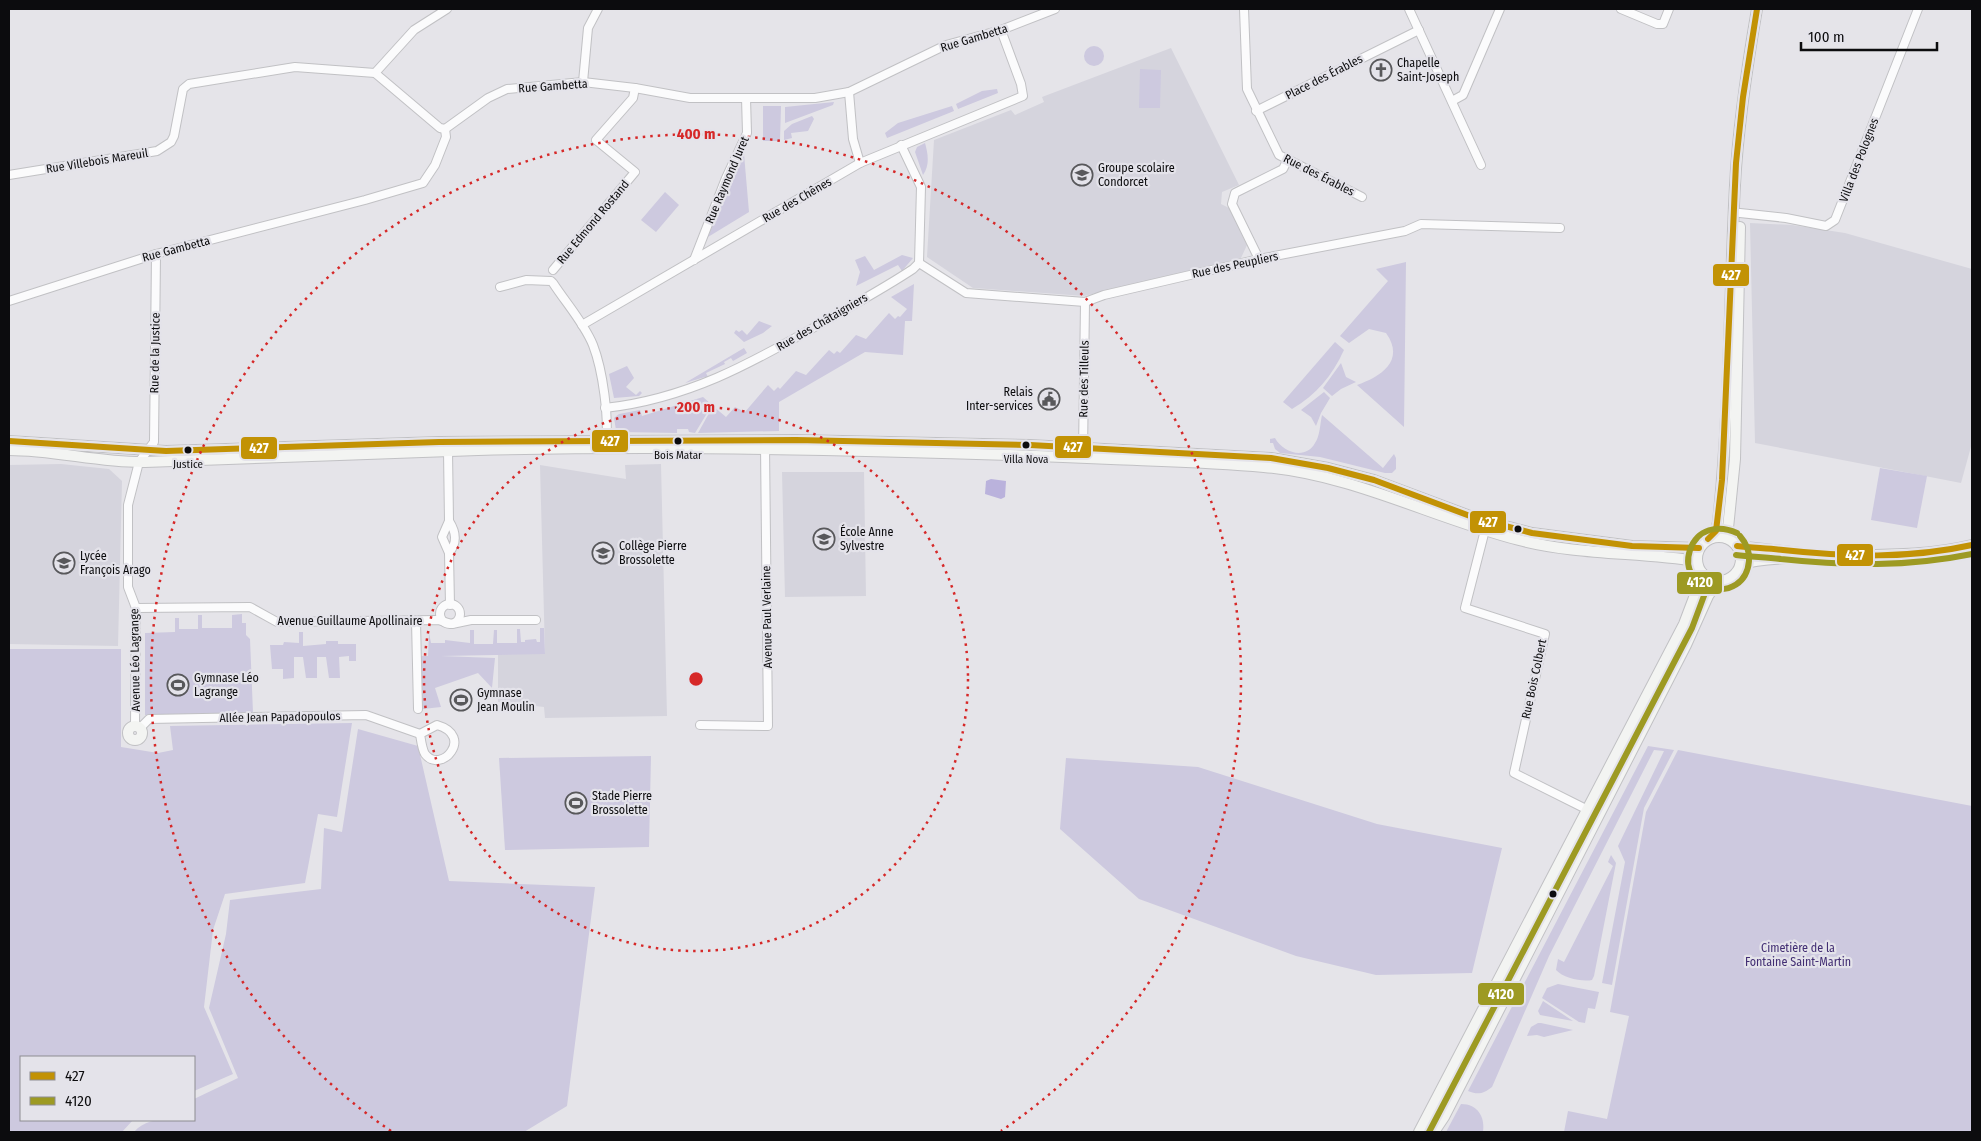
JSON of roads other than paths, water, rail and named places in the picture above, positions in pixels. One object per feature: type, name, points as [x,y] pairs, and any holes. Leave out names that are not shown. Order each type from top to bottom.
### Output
[{"type":"main road","points":[[1718,581],[1703,574],[1697,561],[1699,548],[1716,531],[1725,460],[1735,184],[1742,99],[1757,9]]},
{"type":"main road","points":[[1727,538],[1735,459],[1740,214],[1749,100],[1763,9]]},
{"type":"main road","points":[[9,441],[58,442],[150,451],[439,442],[1030,446],[1083,453],[1268,467],[1316,475],[1370,489],[1485,530],[1529,542],[1582,551],[1697,561]]},
{"type":"main road","points":[[9,450],[33,450],[139,462],[606,444]]},
{"type":"main road","points":[[1083,453],[1118,449],[1280,460],[1328,468],[1374,480],[1478,519],[1532,533],[1632,546],[1699,548]]},
{"type":"main road","points":[[1708,539],[1714,537],[1727,538],[1738,546],[1812,555],[1875,556],[1928,552],[1972,545]]},
{"type":"main road","points":[[1434,1132],[1457,1092],[1686,645],[1708,596],[1718,581],[1734,575],[1740,564],[1738,546]]},
{"type":"main road","points":[[1740,564],[1812,555]]},
{"type":"main road","points":[[1419,1132],[1466,1046],[1684,624],[1703,574]]},
{"type":"main road","points":[[1588,810],[1599,815]]},
{"type":"main road","points":[[1565,854],[1576,860]]},
{"type":"main road","points":[[1457,1092],[1452,1089],[1450,1082],[1466,1046]]},
{"type":"street","points":[[445,129],[440,128],[375,73],[414,30],[447,9]]},
{"type":"street","points":[[584,82],[588,28],[598,9]]},
{"type":"street","name":"Rue Gambetta","points":[[9,301],[156,254],[365,200],[423,183],[435,165],[446,137],[445,129],[488,98],[507,89],[584,82],[635,88],[690,98],[815,98],[849,92],[946,46],[1001,30],[1054,9]]},
{"type":"street","name":"Rue des Érables","points":[[1244,9],[1247,89],[1279,155],[1287,161],[1362,196]]},
{"type":"street","points":[[1409,9],[1481,165]]},
{"type":"street","points":[[1452,101],[1463,95],[1500,9]]},
{"type":"street","points":[[1621,9],[1657,24],[1663,24],[1669,9]]},
{"type":"street","name":"Villa des Polognes","points":[[1740,214],[1786,218],[1826,226],[1835,220],[1918,9]]},
{"type":"street","name":"Rue des Chênes","points":[[582,325],[860,163],[1023,96],[1021,84],[1001,30]]},
{"type":"street","name":"Place des Érables","points":[[1256,111],[1419,30]]},
{"type":"street","name":"Rue Villebois Mareuil","points":[[9,175],[164,148],[170,142],[177,128],[183,89],[189,84],[202,80],[295,67],[375,73]]},
{"type":"street","name":"Rue Edmond Rostand","points":[[553,270],[635,172],[596,140],[633,98],[635,88]]},
{"type":"street","points":[[849,92],[852,139],[856,157],[860,163]]},
{"type":"street","name":"Rue Raymond Juret","points":[[694,260],[726,178],[747,133],[746,98]]},
{"type":"street","points":[[901,145],[921,188],[919,263]]},
{"type":"street","name":"Rue des Érables","points":[[1260,259],[1232,204],[1235,193],[1283,169],[1287,161]]},
{"type":"street","name":"Rue des Peupliers","points":[[919,263],[966,293],[1085,302],[1104,295],[1260,259],[1405,231],[1421,224],[1560,228]]},
{"type":"street","name":"Rue de la Justice","points":[[150,451],[154,442],[156,254]]},
{"type":"street","name":"Rue des Châtaigniers","points":[[605,408],[639,404],[718,379],[754,362],[896,280],[919,263]]},
{"type":"street","points":[[500,287],[526,280],[552,281],[582,325],[593,344],[600,371],[605,408],[606,444]]},
{"type":"street","name":"Rue des Tilleuls","points":[[1083,453],[1085,302]]},
{"type":"street","name":"Avenue Paul Verlaine","points":[[700,725],[768,726],[765,444]]},
{"type":"street","points":[[139,462],[150,451]]},
{"type":"street","points":[[448,451],[449,521],[455,537],[454,546],[449,553]]},
{"type":"street","name":"Avenue Léo Lagrange","points":[[138,726],[136,608],[128,587],[128,505],[139,462]]},
{"type":"street","points":[[449,521],[442,537],[449,553],[450,605]]},
{"type":"street","name":"Rue Bois Colbert","points":[[1485,530],[1465,608],[1545,634],[1514,773],[1588,810]]},
{"type":"street","points":[[460,613],[456,622],[448,624],[442,619],[441,612],[445,606],[456,606],[460,613],[471,620]]},
{"type":"street","name":"Avenue Guillaume Apollinaire","points":[[136,608],[250,607],[277,622],[438,620],[448,624],[471,620],[536,620]]},
{"type":"street","points":[[416,621],[418,708]]},
{"type":"street","name":"Allée Jean Papadopoulos","points":[[138,726],[149,719],[366,715],[420,734]]},
{"type":"street","points":[[437,725],[447,728],[454,736],[454,746],[450,755],[440,760],[430,759],[424,752],[420,734],[437,725]]},
{"type":"place","name":"Chapelle Saint-Joseph","points":[[1381,70]]},
{"type":"place","name":"Groupe scolaire Condorcet","points":[[1082,175]]},
{"type":"place","name":"Relais Inter-services","points":[[1049,399]]},
{"type":"place","name":"Bois Matar","points":[[678,441]]},
{"type":"place","name":"Villa Nova","points":[[1026,445]]},
{"type":"place","name":"Justice","points":[[188,450]]},
{"type":"place","name":"École Anne Sylvestre","points":[[824,539]]},
{"type":"place","name":"Collège Pierre Brossolette","points":[[603,553]]},
{"type":"place","name":"Lycée François Arago","points":[[64,563]]},
{"type":"place","name":"Gymnase Léo Lagrange","points":[[178,685]]},
{"type":"place","name":"Gymnase Jean Moulin","points":[[461,700]]},
{"type":"place","name":"Stade Pierre Brossolette","points":[[576,803]]},
{"type":"park label","name":"Cimetière de la Fontaine Saint-Martin","points":[[1798,955]]}]
